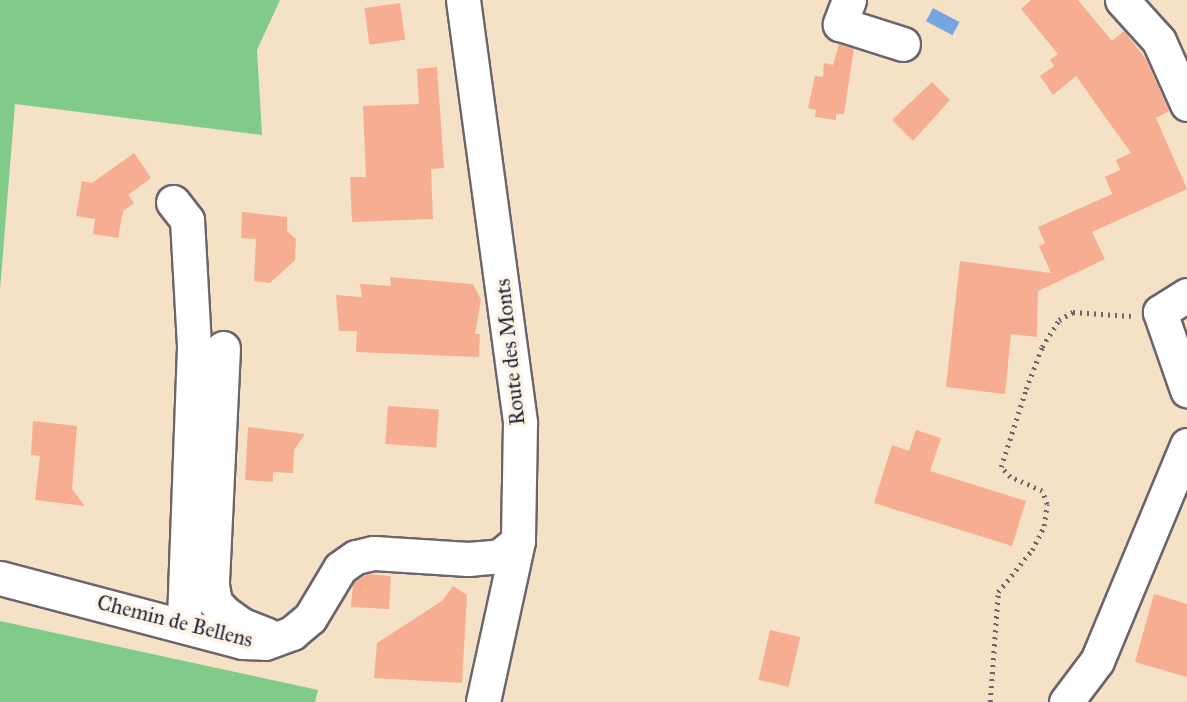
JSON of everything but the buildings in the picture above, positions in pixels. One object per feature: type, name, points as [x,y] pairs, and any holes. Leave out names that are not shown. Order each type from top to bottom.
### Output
[{"type":"street","name":"Route des Monts","points":[[463,0],[520,423],[518,541],[483,702]]},
{"type":"street","points":[[849,0],[840,24],[903,44]]},
{"type":"street","points":[[1122,0],[1159,41],[1187,104]]},
{"type":"street","points":[[173,202],[187,220],[194,347],[184,625]]},
{"type":"street","points":[[1173,303],[1187,390]]},
{"type":"street","points":[[223,348],[210,564],[215,602],[242,625],[277,636],[292,633]]},
{"type":"street","points":[[1066,702],[1097,661],[1187,445]]},
{"type":"street","name":"Chemin de Bellens","points":[[0,578],[242,642],[265,643],[292,633],[310,618],[340,568],[356,558],[374,552],[468,559],[500,556],[518,541]]},
{"type":"path","points":[[990,702],[998,592],[1032,550],[1044,526],[1047,504],[1042,491],[1010,477],[1001,467],[1042,347],[1059,320],[1073,312],[1125,317],[1173,303]]},
{"type":"green space","points":[[0,0],[280,0],[257,50],[262,135],[15,104],[0,290]]},
{"type":"green space","points":[[0,621],[318,690],[315,702],[0,702]]},
{"type":"water","points":[[933,8],[959,22],[952,35],[926,21]]}]
